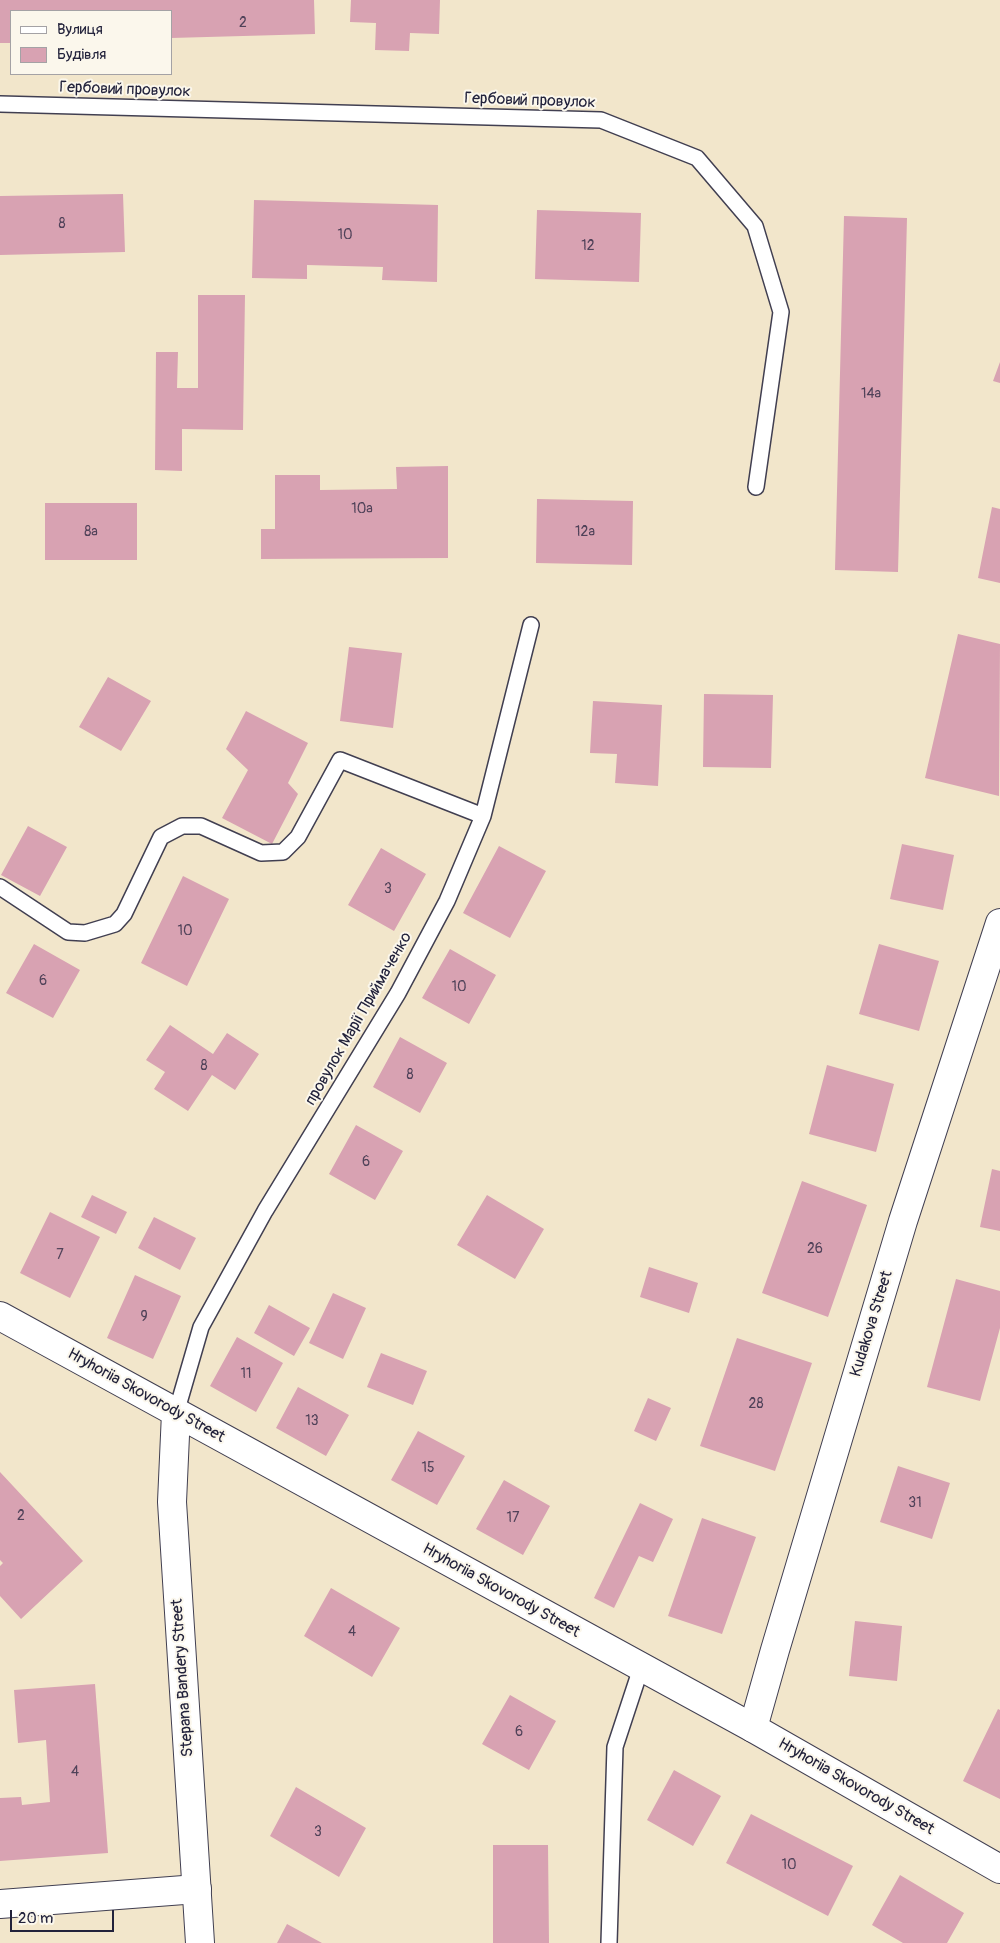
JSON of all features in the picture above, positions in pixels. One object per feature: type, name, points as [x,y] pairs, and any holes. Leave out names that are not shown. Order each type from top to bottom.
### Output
[{"type":"street","name":"Kudakova Street","points":[[754,1728],[903,1221],[1000,923]]},
{"type":"street","name":"Hryhoriia Skovorody Street","points":[[0,1316],[641,1668],[754,1728],[1000,1869]]},
{"type":"street","name":"Stepana Bandery Street","points":[[176,1413],[172,1502],[200,1943]]},
{"type":"street","points":[[0,1904],[197,1889]]},
{"type":"lane","name":"Гербовий провулок","points":[[0,104],[601,120],[697,158],[755,226],[781,312],[756,487]]},
{"type":"lane","name":"провулок Марії Приймаченко","points":[[176,1413],[201,1326],[265,1211],[398,993],[447,901],[483,816],[531,625]]},
{"type":"lane","points":[[0,886],[68,932],[85,933],[115,924],[124,914],[161,837],[182,826],[201,826],[261,853],[283,852],[298,837],[340,760],[483,816]]},
{"type":"lane","points":[[609,1943],[614,1747],[641,1668]]},
{"type":"building","points":[[0,0],[314,0],[315,34],[172,38],[172,10],[10,10],[10,43],[0,43]]},
{"type":"building","points":[[351,0],[440,0],[439,34],[410,33],[409,51],[375,50],[376,23],[350,22]]},
{"type":"building","points":[[123,194],[125,252],[0,255],[0,196]]},
{"type":"building","points":[[254,200],[438,205],[437,282],[382,280],[383,267],[307,265],[307,279],[252,278]]},
{"type":"building","points":[[537,210],[641,213],[639,282],[535,279]]},
{"type":"building","points":[[844,216],[907,218],[898,572],[835,570]]},
{"type":"building","points":[[198,295],[245,295],[243,430],[182,429],[182,471],[155,470],[156,352],[178,352],[177,388],[198,388]]},
{"type":"building","points":[[1000,362],[1000,383],[993,381]]},
{"type":"building","points":[[448,466],[448,558],[261,559],[261,529],[275,529],[275,475],[320,475],[320,490],[397,489],[396,467]]},
{"type":"building","points":[[537,499],[633,501],[632,565],[536,563]]},
{"type":"building","points":[[45,503],[137,503],[137,560],[45,560]]},
{"type":"building","points":[[992,507],[1000,509],[1000,583],[978,578]]},
{"type":"building","points":[[958,634],[1000,644],[999,796],[925,778]]},
{"type":"building","points":[[349,647],[402,653],[393,728],[340,721]]},
{"type":"building","points":[[108,677],[151,701],[121,751],[79,727]]},
{"type":"building","points":[[704,694],[773,695],[771,768],[703,767]]},
{"type":"building","points":[[593,701],[662,705],[658,786],[615,783],[617,754],[590,753]]},
{"type":"building","points":[[246,711],[308,743],[288,783],[298,794],[272,844],[222,818],[248,770],[226,749]]},
{"type":"building","points":[[28,826],[67,847],[40,896],[1,875]]},
{"type":"building","points":[[902,844],[954,855],[943,910],[890,899]]},
{"type":"building","points":[[499,846],[546,871],[510,938],[463,913]]},
{"type":"building","points":[[381,848],[426,874],[394,931],[348,905]]},
{"type":"building","points":[[183,876],[229,899],[187,986],[141,963]]},
{"type":"building","points":[[34,944],[80,970],[53,1018],[6,993]]},
{"type":"building","points":[[879,944],[939,961],[919,1031],[859,1014]]},
{"type":"building","points":[[450,949],[496,975],[469,1024],[422,998]]},
{"type":"building","points":[[170,1025],[213,1054],[227,1033],[259,1054],[235,1090],[212,1075],[188,1111],[154,1089],[165,1072],[146,1060]]},
{"type":"building","points":[[400,1037],[447,1063],[420,1113],[373,1087]]},
{"type":"building","points":[[827,1065],[894,1084],[876,1152],[809,1134]]},
{"type":"building","points":[[356,1125],[403,1151],[375,1200],[329,1174]]},
{"type":"building","points":[[992,1169],[1000,1171],[1000,1231],[980,1227]]},
{"type":"building","points":[[802,1181],[867,1205],[828,1317],[762,1293]]},
{"type":"building","points":[[92,1195],[127,1212],[116,1234],[81,1217]]},
{"type":"building","points":[[487,1195],[544,1229],[515,1279],[457,1245]]},
{"type":"building","points":[[50,1212],[100,1237],[70,1298],[20,1273]]},
{"type":"building","points":[[154,1217],[196,1238],[180,1270],[138,1248]]},
{"type":"building","points":[[649,1267],[698,1283],[689,1313],[640,1297]]},
{"type":"building","points":[[135,1275],[181,1296],[153,1359],[107,1338]]},
{"type":"building","points":[[956,1279],[1000,1291],[1000,1328],[980,1401],[927,1387]]},
{"type":"building","points":[[333,1293],[366,1308],[343,1359],[309,1343]]},
{"type":"building","points":[[269,1305],[310,1328],[294,1356],[254,1333]]},
{"type":"building","points":[[237,1337],[283,1363],[256,1412],[210,1386]]},
{"type":"building","points":[[737,1338],[812,1363],[775,1471],[700,1446]]},
{"type":"building","points":[[381,1353],[427,1371],[413,1405],[367,1387]]},
{"type":"building","points":[[298,1387],[349,1415],[326,1456],[276,1428]]},
{"type":"building","points":[[648,1398],[671,1408],[656,1441],[634,1431]]},
{"type":"building","points":[[418,1431],[465,1456],[437,1505],[391,1480]]},
{"type":"building","points":[[898,1466],[950,1483],[932,1539],[880,1522]]},
{"type":"building","points":[[0,1472],[83,1561],[21,1619],[0,1596],[0,1566],[3,1563],[0,1560]]},
{"type":"building","points":[[504,1480],[550,1506],[523,1555],[476,1529]]},
{"type":"building","points":[[640,1503],[673,1519],[653,1562],[639,1556],[614,1608],[594,1598]]},
{"type":"building","points":[[702,1518],[756,1537],[722,1634],[668,1616]]},
{"type":"building","points":[[331,1588],[400,1628],[372,1677],[304,1636]]},
{"type":"building","points":[[855,1621],[902,1626],[897,1681],[849,1676]]},
{"type":"building","points":[[95,1684],[108,1853],[0,1861],[0,1798],[21,1797],[22,1805],[50,1802],[46,1740],[18,1743],[14,1690]]},
{"type":"building","points":[[510,1695],[556,1721],[529,1770],[482,1744]]},
{"type":"building","points":[[998,1709],[1000,1710],[1000,1799],[963,1781]]},
{"type":"building","points":[[674,1770],[721,1796],[693,1846],[647,1820]]},
{"type":"building","points":[[296,1787],[366,1828],[339,1877],[270,1836]]},
{"type":"building","points":[[751,1814],[853,1866],[828,1916],[726,1863]]},
{"type":"building","points":[[493,1845],[548,1845],[549,1943],[493,1943]]},
{"type":"building","points":[[900,1875],[964,1913],[947,1943],[903,1943],[872,1925]]},
{"type":"building","points":[[287,1924],[322,1943],[277,1943]]}]
